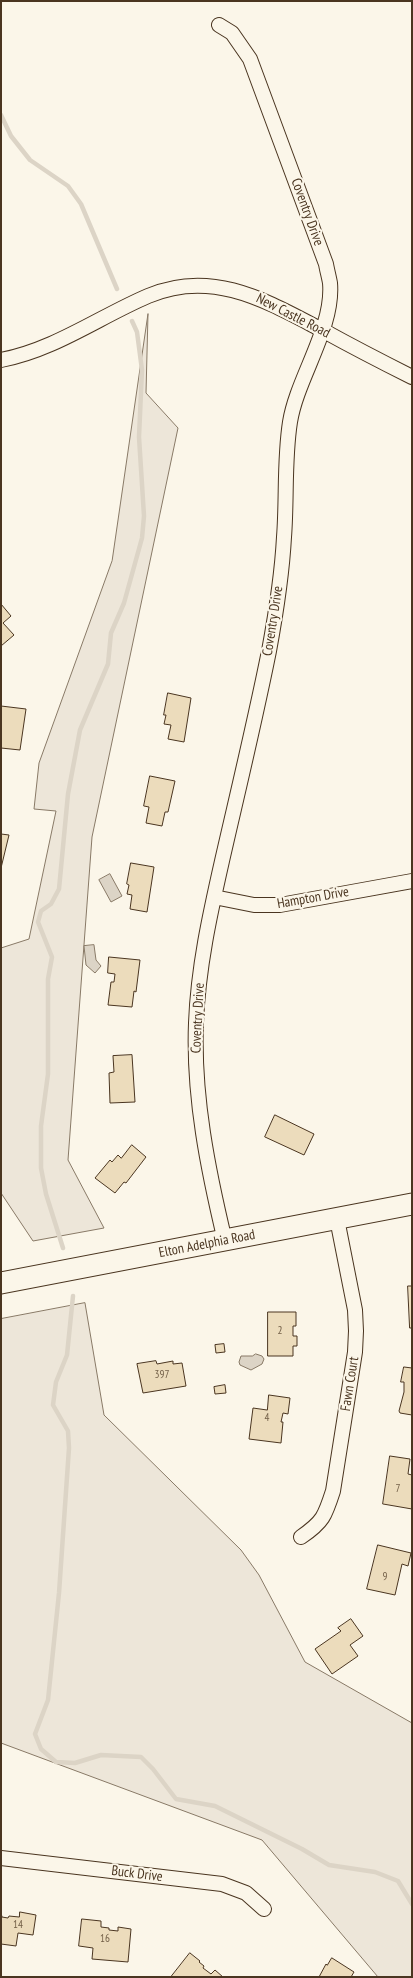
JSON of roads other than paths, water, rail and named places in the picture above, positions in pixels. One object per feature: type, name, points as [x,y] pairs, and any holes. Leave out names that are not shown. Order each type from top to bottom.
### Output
[{"type":"main road","name":"Elton Adelphia Road","points":[[1,1283],[412,1204]]},
{"type":"street","name":"Coventry Drive","points":[[219,24],[232,33],[250,59],[326,264],[330,285],[329,304],[322,330],[296,396],[290,420],[287,446],[284,540],[276,607],[266,661],[214,897],[198,986],[196,1065],[201,1122],[225,1241]]},
{"type":"street","name":"New Castle Road","points":[[1,360],[40,348],[150,295],[188,287],[211,287],[253,296],[290,312],[412,377]]},
{"type":"street","name":"Hampton Drive","points":[[214,897],[254,905],[280,905],[412,880]]},
{"type":"street","name":"Fawn Court","points":[[301,1537],[319,1524],[327,1511],[333,1491],[355,1352],[355,1310],[337,1219]]},
{"type":"street","name":"Buck Drive","points":[[1,1858],[222,1884],[246,1893],[264,1909]]},
{"type":"waterway","points":[[1,115],[11,136],[30,160],[68,186],[81,204],[117,289]]},
{"type":"waterway","points":[[63,1248],[46,1194],[41,1168],[41,1126],[48,1074],[48,979],[52,957],[38,922],[41,911],[51,904],[59,889],[68,794],[80,730],[108,664],[111,633],[124,603],[142,538],[144,516],[139,437],[142,370],[137,332],[132,321]]},
{"type":"waterway","points":[[73,1296],[67,1355],[56,1382],[53,1405],[68,1431],[69,1448],[59,1593],[48,1700],[35,1734],[41,1749],[56,1762],[75,1763],[101,1755],[141,1757],[153,1769],[176,1799],[215,1806],[302,1849],[329,1865],[375,1872],[398,1881],[412,1904]]}]
